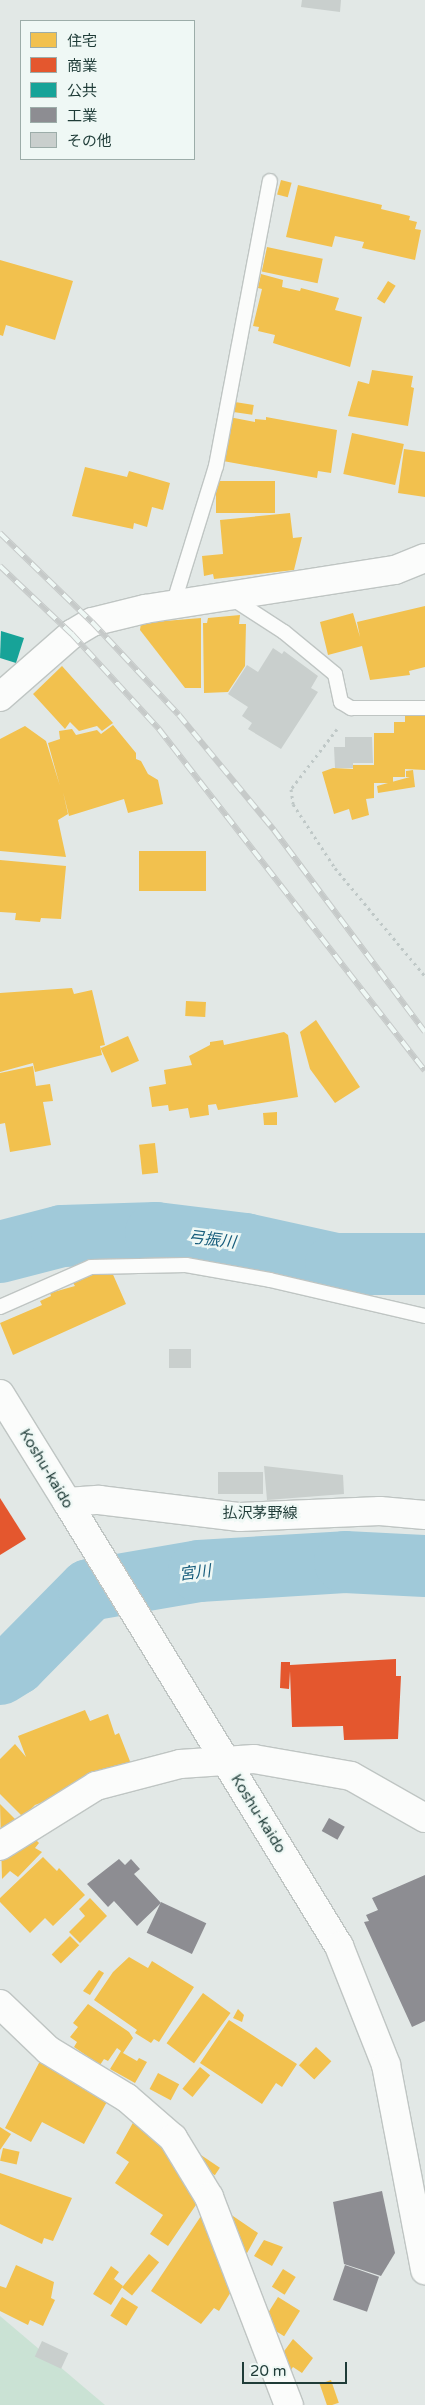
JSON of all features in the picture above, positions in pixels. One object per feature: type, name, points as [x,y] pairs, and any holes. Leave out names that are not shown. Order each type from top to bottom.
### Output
[{"type":"street","points":[[0,697],[72,634],[92,622],[173,605],[395,570],[425,558]]},
{"type":"street","name":"Koshu-kaido","points":[[0,1394],[339,1946],[382,2056],[417,2218],[425,2270]]},
{"type":"street","name":"払沢茅野線","points":[[67,1502],[99,1500],[240,1517],[380,1511],[425,1515]]},
{"type":"street","points":[[0,1846],[96,1786],[180,1764],[225,1761],[254,1760],[351,1776],[425,1818]]},
{"type":"street","points":[[0,2004],[48,2050],[127,2098],[173,2138],[209,2197],[288,2405]]},
{"type":"lane","points":[[173,605],[216,466],[270,181]]},
{"type":"lane","points":[[230,596],[284,632],[335,674],[341,702],[351,708],[425,708]]},
{"type":"lane","points":[[0,1307],[91,1267],[186,1265],[270,1280],[425,1316]]},
{"type":"path","points":[[341,702],[337,733],[291,789],[293,804],[335,868],[425,976]]},
{"type":"green space","points":[[0,2316],[105,2405],[0,2405]]},
{"type":"building: 住宅","points":[[281,180],[292,183],[288,197],[277,194]]},
{"type":"building: 住宅","points":[[298,185],[382,205],[381,209],[410,216],[409,220],[417,222],[415,229],[421,230],[415,260],[362,248],[364,242],[335,236],[332,247],[286,237]]},
{"type":"building: 住宅","points":[[267,247],[323,259],[318,283],[262,271]]},
{"type":"building: 住宅","points":[[0,260],[73,281],[55,340],[6,325],[3,336],[0,335]]},
{"type":"building: 住宅","points":[[261,274],[283,280],[282,287],[300,291],[301,288],[339,298],[335,310],[362,317],[350,367],[273,343],[275,335],[258,331],[259,327],[253,326],[262,289],[258,288]]},
{"type":"building: 住宅","points":[[388,281],[396,286],[385,304],[377,299]]},
{"type":"building: 住宅","points":[[372,370],[413,376],[411,387],[414,388],[408,426],[348,416],[358,381],[369,384]]},
{"type":"building: 住宅","points":[[235,402],[254,405],[252,415],[233,412]]},
{"type":"building: 住宅","points":[[229,417],[255,422],[255,419],[266,420],[266,417],[337,430],[331,473],[318,471],[317,478],[223,461]]},
{"type":"building: 住宅","points":[[352,433],[404,444],[395,485],[343,474]]},
{"type":"building: 住宅","points":[[404,449],[425,452],[425,497],[398,493]]},
{"type":"building: 住宅","points":[[85,467],[127,477],[129,471],[170,483],[163,510],[152,507],[147,527],[134,523],[133,529],[72,516]]},
{"type":"building: 住宅","points":[[216,481],[275,481],[275,513],[216,513]]},
{"type":"building: 住宅","points":[[290,513],[293,538],[302,537],[294,570],[214,579],[213,574],[204,576],[202,556],[223,554],[220,520]]},
{"type":"building: 住宅","points":[[425,606],[425,667],[409,671],[410,675],[370,680],[362,646],[328,655],[320,622],[353,613],[360,637],[357,622]]},
{"type":"building: 住宅","points":[[240,615],[239,624],[246,624],[245,666],[228,692],[204,693],[203,623],[207,623],[208,618]]},
{"type":"building: 住宅","points":[[201,618],[201,688],[185,688],[140,630],[141,623]]},
{"type":"building: 住宅","points":[[62,666],[113,723],[102,731],[97,726],[79,731],[70,722],[65,729],[33,694]]},
{"type":"building: 住宅","points":[[405,716],[425,716],[425,770],[405,769],[405,777],[393,777],[393,783],[374,783],[374,798],[366,799],[369,815],[352,820],[349,809],[334,814],[322,772],[333,768],[353,769],[353,765],[374,765],[374,733],[394,733],[394,722],[405,722]]},
{"type":"building: 住宅","points":[[113,725],[136,753],[136,759],[141,761],[148,774],[158,780],[163,804],[128,813],[124,799],[69,816],[63,792],[68,814],[58,820],[66,857],[0,851],[0,739],[25,726],[46,741],[60,786],[48,743],[60,739],[59,731],[72,729],[76,735],[97,730],[101,734]]},
{"type":"building: 住宅","points":[[413,770],[415,787],[378,793],[377,786],[410,777],[406,777],[406,771]]},
{"type":"building: 住宅","points":[[139,851],[206,851],[206,891],[139,891]]},
{"type":"building: 住宅","points":[[0,860],[66,866],[61,919],[41,918],[40,922],[15,920],[16,913],[0,912]]},
{"type":"building: 住宅","points":[[72,988],[74,994],[92,990],[105,1045],[100,1046],[102,1055],[35,1072],[33,1063],[0,1072],[0,993]]},
{"type":"building: 住宅","points":[[186,1001],[206,1002],[205,1017],[185,1016]]},
{"type":"building: 住宅","points":[[316,1020],[360,1087],[335,1103],[310,1069],[300,1032]]},
{"type":"building: 住宅","points":[[284,1032],[288,1035],[298,1097],[218,1110],[216,1104],[208,1105],[209,1115],[190,1118],[188,1108],[169,1111],[168,1105],[152,1107],[149,1087],[166,1084],[164,1070],[192,1065],[189,1056],[210,1045],[210,1042],[223,1040],[224,1045]]},
{"type":"building: 住宅","points":[[128,1036],[139,1061],[112,1073],[101,1048]]},
{"type":"building: 住宅","points":[[33,1066],[36,1086],[50,1084],[53,1101],[43,1102],[51,1145],[10,1152],[5,1123],[0,1124],[0,1073]]},
{"type":"building: 住宅","points":[[277,1112],[277,1125],[264,1125],[263,1113]]},
{"type":"building: 住宅","points":[[155,1143],[158,1173],[142,1175],[139,1145]]},
{"type":"building: 住宅","points":[[111,1270],[126,1304],[13,1355],[0,1323],[42,1305],[40,1301],[51,1296],[50,1293],[75,1286],[73,1283],[100,1271],[102,1275]]},
{"type":"building: 住宅","points":[[85,1710],[90,1721],[108,1714],[115,1735],[119,1733],[133,1769],[35,1805],[23,1817],[0,1794],[0,1759],[15,1744],[26,1757],[18,1736]]},
{"type":"building: 住宅","points":[[0,1804],[39,1843],[35,1848],[42,1852],[18,1877],[10,1871],[2,1879]]},
{"type":"building: 住宅","points":[[43,1857],[57,1871],[59,1868],[85,1895],[53,1926],[45,1918],[30,1933],[0,1902],[0,1898]]},
{"type":"building: 住宅","points":[[90,1898],[107,1916],[80,1943],[69,1932],[85,1916],[79,1909]]},
{"type":"building: 住宅","points":[[70,1936],[79,1945],[61,1964],[52,1954]]},
{"type":"building: 住宅","points":[[129,1957],[148,1968],[152,1961],[194,1987],[159,2042],[154,2039],[151,2043],[135,2033],[137,2030],[94,2000],[113,1972]]},
{"type":"building: 住宅","points":[[99,1970],[104,1973],[90,1995],[83,1991]]},
{"type":"building: 住宅","points":[[203,1993],[231,2013],[194,2063],[167,2043]]},
{"type":"building: 住宅","points":[[88,2004],[129,2032],[133,2038],[123,2053],[137,2061],[139,2058],[147,2062],[135,2083],[110,2069],[121,2051],[117,2048],[108,2061],[104,2059],[100,2065],[74,2047],[77,2042],[70,2037],[78,2027],[73,2023]]},
{"type":"building: 住宅","points":[[238,2009],[244,2015],[242,2022],[233,2018]]},
{"type":"building: 住宅","points":[[229,2020],[297,2064],[282,2087],[276,2083],[262,2104],[200,2063]]},
{"type":"building: 住宅","points":[[316,2047],[331,2061],[314,2080],[299,2065]]},
{"type":"building: 住宅","points":[[40,2061],[109,2098],[84,2144],[42,2122],[31,2142],[5,2128]]},
{"type":"building: 住宅","points":[[200,2067],[210,2075],[192,2097],[182,2089]]},
{"type":"building: 住宅","points":[[158,2073],[179,2084],[171,2100],[150,2089]]},
{"type":"building: 住宅","points":[[139,2112],[174,2149],[215,2177],[168,2246],[150,2234],[163,2215],[115,2183],[129,2162],[116,2153]]},
{"type":"building: 住宅","points":[[0,2127],[11,2134],[0,2150]]},
{"type":"building: 住宅","points":[[3,2148],[20,2152],[17,2164],[0,2161]]},
{"type":"building: 住宅","points":[[195,2151],[220,2168],[215,2175],[190,2158]]},
{"type":"building: 住宅","points":[[0,2173],[72,2198],[53,2241],[44,2238],[42,2244],[0,2224]]},
{"type":"building: 住宅","points":[[211,2201],[258,2233],[230,2284],[234,2287],[219,2311],[214,2308],[201,2324],[151,2291]]},
{"type":"building: 住宅","points":[[264,2240],[283,2247],[272,2266],[254,2256]]},
{"type":"building: 住宅","points":[[149,2254],[159,2262],[132,2296],[122,2287]]},
{"type":"building: 住宅","points":[[16,2265],[54,2282],[51,2298],[55,2300],[43,2326],[30,2320],[28,2325],[0,2311],[0,2286],[6,2288]]},
{"type":"building: 住宅","points":[[111,2266],[119,2272],[114,2279],[123,2286],[111,2305],[93,2294]]},
{"type":"building: 住宅","points":[[283,2269],[296,2277],[285,2295],[272,2287]]},
{"type":"building: 住宅","points":[[122,2297],[138,2307],[126,2326],[110,2316]]},
{"type":"building: 住宅","points":[[278,2297],[300,2311],[284,2336],[262,2322]]},
{"type":"building: 住宅","points":[[293,2339],[313,2358],[302,2373],[293,2367],[287,2375],[274,2365]]},
{"type":"building: 住宅","points":[[331,2380],[339,2403],[327,2405],[320,2384]]},
{"type":"building: 商業","points":[[0,1498],[26,1539],[0,1555]]},
{"type":"building: 商業","points":[[396,1659],[396,1676],[401,1676],[398,1739],[344,1740],[343,1726],[292,1727],[290,1671],[289,1689],[280,1688],[281,1662],[290,1662],[290,1665]]},
{"type":"building: 公共","points":[[1,631],[24,638],[16,663],[0,658]]},
{"type":"building: 工業","points":[[329,1818],[345,1827],[337,1840],[322,1831]]},
{"type":"building: 工業","points":[[119,1859],[125,1865],[131,1859],[140,1869],[134,1874],[161,1903],[137,1926],[114,1901],[108,1907],[87,1884]]},
{"type":"building: 工業","points":[[425,1875],[425,2021],[412,2027],[364,1922],[369,1921],[366,1915],[378,1910],[372,1898]]},
{"type":"building: 工業","points":[[161,1902],[206,1923],[192,1954],[147,1933]]},
{"type":"building: 工業","points":[[382,2191],[395,2253],[381,2276],[344,2264],[333,2202]]},
{"type":"building: 工業","points":[[345,2265],[379,2277],[367,2312],[333,2300]]},
{"type":"building: その他","points":[[302,0],[341,0],[340,12],[301,7]]},
{"type":"building: その他","points":[[273,648],[282,654],[284,651],[318,676],[311,688],[318,692],[281,749],[248,729],[252,723],[242,716],[248,707],[228,694],[247,665],[258,672]]},
{"type":"building: その他","points":[[345,737],[372,737],[373,763],[353,763],[353,768],[335,768],[334,747],[345,747]]},
{"type":"building: その他","points":[[169,1349],[191,1349],[191,1368],[169,1368]]},
{"type":"building: その他","points":[[264,1466],[343,1475],[344,1494],[267,1500]]},
{"type":"building: その他","points":[[218,1472],[263,1472],[263,1494],[218,1494]]},
{"type":"building: その他","points":[[42,2341],[68,2353],[61,2369],[35,2356]]},
{"type":"waterway","name":"弓振川","points":[[0,1252],[62,1236],[156,1233],[245,1244],[336,1264],[425,1264]]},
{"type":"waterway","name":"宮川","points":[[0,1674],[16,1664],[89,1590],[199,1571],[345,1562],[425,1566]]},
{"type":"railway","points":[[0,533],[92,622],[179,715],[274,830],[425,1032]]},
{"type":"railway","points":[[0,566],[72,634],[159,729],[425,1071]]}]
